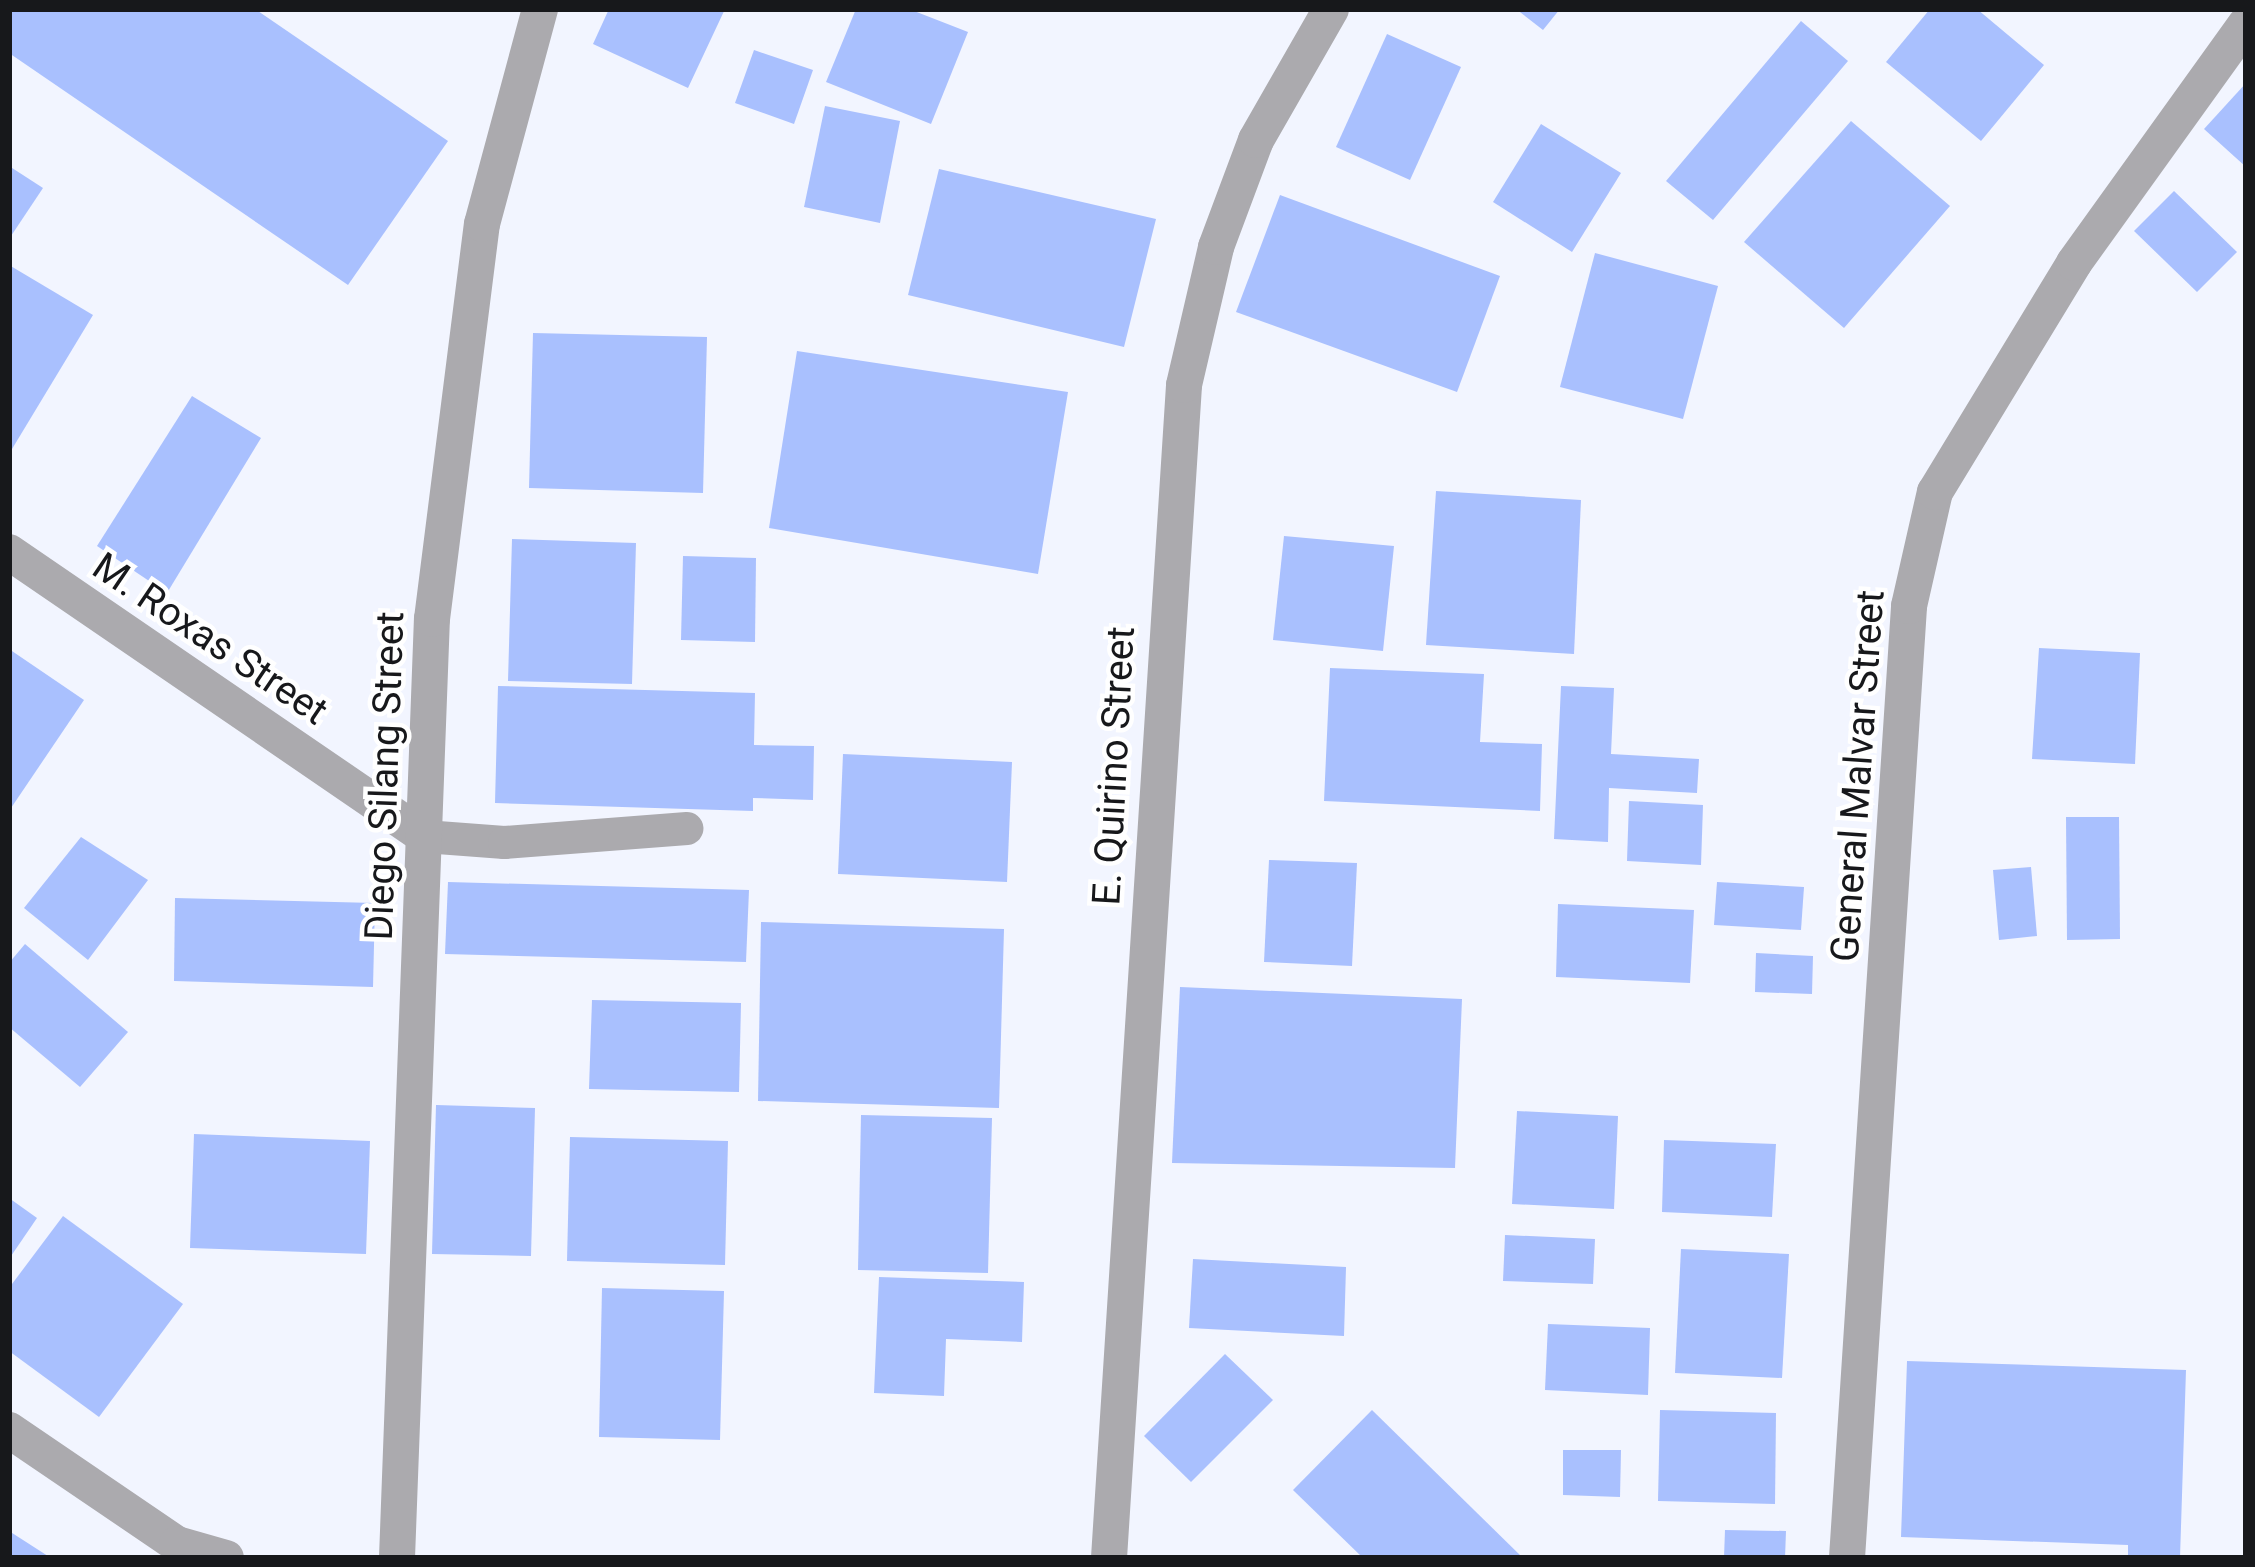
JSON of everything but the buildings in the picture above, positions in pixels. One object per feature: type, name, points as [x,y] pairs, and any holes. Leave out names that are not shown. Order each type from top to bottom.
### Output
[{"type":"street","name":"Diego Silang Street","points":[[398,1558],[424,836],[452,409],[482,224],[540,9]]},
{"type":"street","name":"E. Quirino Street","points":[[1109,1558],[1184,385],[1216,247],[1256,140],[1331,9]]},
{"type":"street","name":"General Malvar Street","points":[[1846,1558],[1909,606],[1935,492],[2074,263],[2246,25]]},
{"type":"street","name":"M. Roxas Street","points":[[9,552],[424,836]]},
{"type":"street","points":[[9,1430],[177,1544],[226,1558]]},
{"type":"lane","points":[[424,836],[504,842],[686,828]]}]
